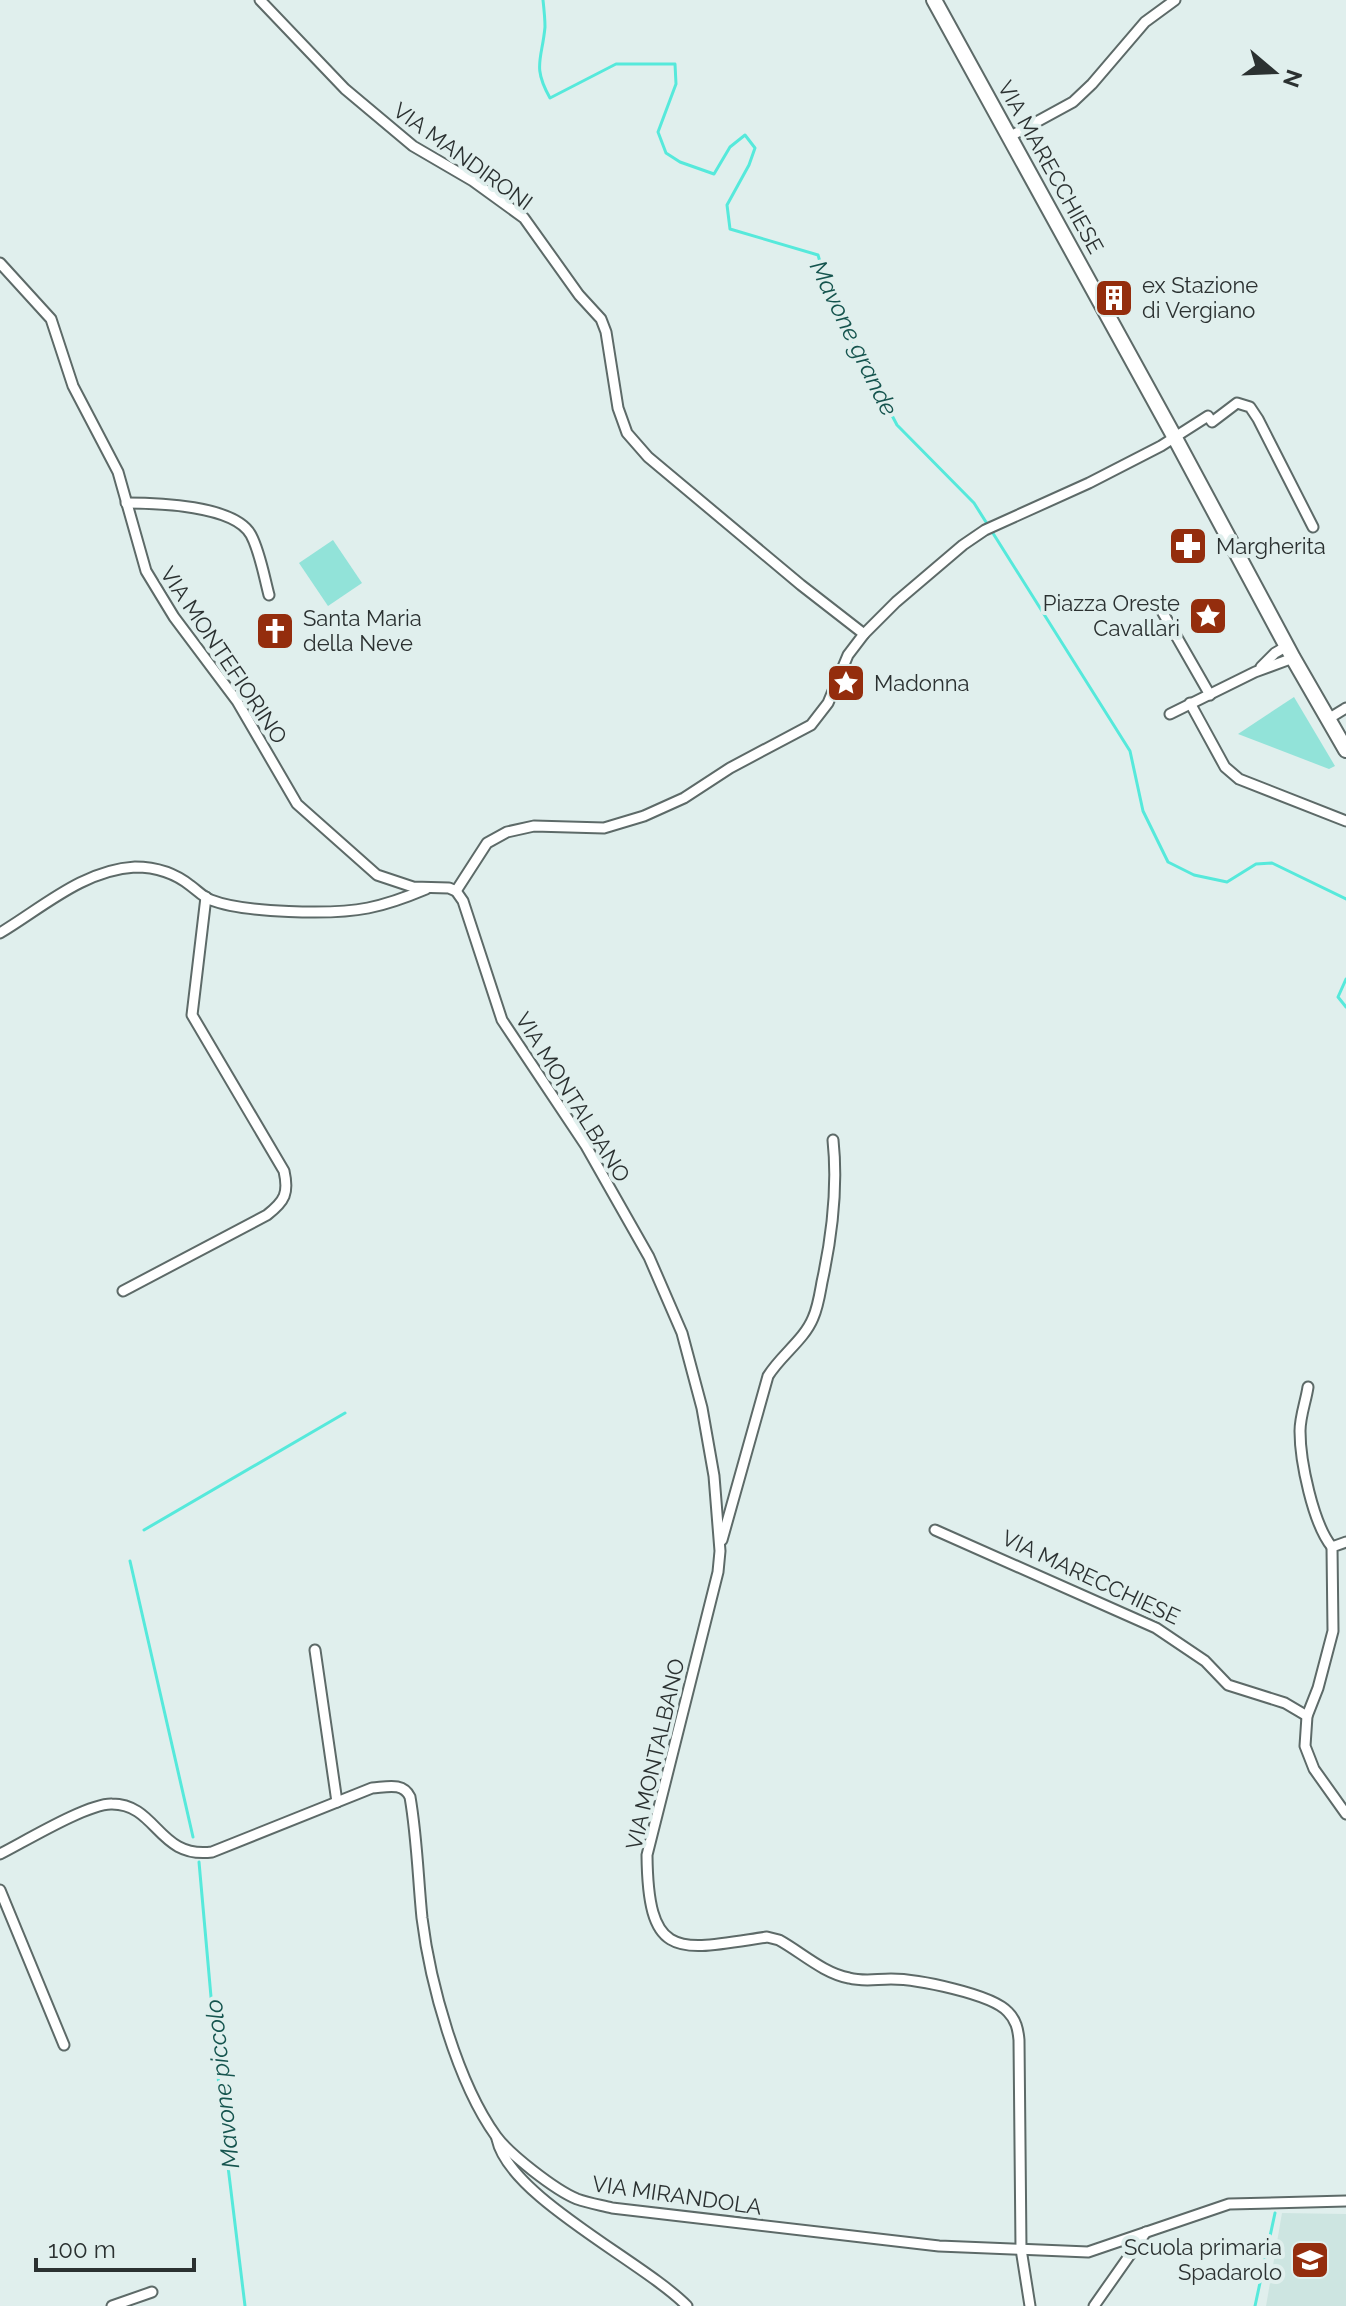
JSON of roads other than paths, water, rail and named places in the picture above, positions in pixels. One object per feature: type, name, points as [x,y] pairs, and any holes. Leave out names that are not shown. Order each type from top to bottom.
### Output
[{"type":"main road","name":"VIA MARECCHIESE","points":[[934,0],[1346,750]]},
{"type":"street","name":"VIA MANDIRONI","points":[[260,0],[345,89],[413,146],[473,181],[524,218],[579,295],[601,319],[606,332],[618,408],[627,433],[648,457],[810,593],[864,634]]},
{"type":"street","points":[[1009,137],[1073,102],[1145,22],[1175,0]]},
{"type":"street","name":"VIA MONTEFIORINO","points":[[0,263],[51,319],[73,386],[118,472],[146,571],[174,617],[237,701],[297,804],[377,875],[413,887],[456,891]]},
{"type":"street","points":[[456,891],[487,843],[507,832],[534,826],[604,828],[644,816],[684,798],[730,768],[811,725],[828,703],[848,655],[864,634],[936,567],[985,530],[1089,483],[1175,438],[1208,416],[1212,422],[1237,403],[1250,407],[1313,527]]},
{"type":"street","points":[[126,503],[180,506],[241,524],[251,533],[269,595]]},
{"type":"street","points":[[1159,606],[1210,695]]},
{"type":"street","points":[[1170,714],[1290,652]]},
{"type":"street","points":[[1190,703],[1225,767],[1239,779],[1346,821]]},
{"type":"street","points":[[1328,719],[1346,708]]},
{"type":"street","points":[[0,933],[78,883],[134,867],[174,874],[206,897],[234,907],[331,911],[365,909],[429,888]]},
{"type":"street","name":"VIA MONTALBANO","points":[[456,891],[463,901],[502,1020],[586,1146],[667,1295],[682,1333],[702,1408],[714,1476],[720,1551]]},
{"type":"street","points":[[123,1291],[267,1215],[283,1203],[288,1189],[284,1171],[192,1015],[206,897]]},
{"type":"street","name":"VIA MONTALBANO","points":[[833,1140],[832,1218],[827,1260],[813,1318],[798,1341],[778,1359],[768,1376],[728,1514],[718,1572],[647,1855],[647,1896],[658,1924],[668,1938],[680,1945],[695,1948],[767,1937],[779,1940],[845,1978],[868,1982],[891,1979],[930,1983],[994,2001],[1008,2011],[1017,2026],[1019,2040],[1021,2249]]},
{"type":"street","points":[[1308,1387],[1300,1429],[1313,1504],[1332,1547],[1333,1631],[1307,1716],[1305,1746],[1314,1769],[1346,1814]]},
{"type":"street","name":"VIA MARECCHIESE","points":[[935,1530],[1156,1628],[1205,1661],[1228,1685],[1285,1703],[1307,1716]]},
{"type":"street","points":[[1332,1547],[1346,1542]]},
{"type":"street","points":[[315,1650],[337,1802]]},
{"type":"street","name":"VIA MIRANDOLA","points":[[0,1854],[90,1810],[111,1803],[131,1807],[180,1849],[196,1854],[212,1852],[372,1788],[400,1786],[410,1797],[423,1922],[437,1990],[454,2048],[475,2101],[497,2138],[537,2174],[576,2199],[612,2208],[939,2246],[1088,2252],[1229,2204],[1346,2201]]},
{"type":"street","points":[[0,1890],[64,2045]]},
{"type":"street","points":[[497,2138],[499,2150],[518,2175],[547,2201],[586,2232],[653,2277],[687,2306]]},
{"type":"street","points":[[1094,2306],[1146,2232]]},
{"type":"street","points":[[1021,2249],[1030,2306]]},
{"type":"street","points":[[112,2306],[152,2292]]},
{"type":"waterway","name":"Mavone grande","points":[[543,0],[545,27],[540,70],[550,98],[616,64],[675,64],[676,84],[658,132],[666,153],[680,162],[714,174],[730,147],[745,135],[755,148],[727,205],[730,229],[818,255],[831,299],[897,425],[974,503],[1130,751],[1143,811],[1168,862],[1194,875],[1227,882],[1256,864],[1272,863],[1346,899]]},
{"type":"waterway","name":"Mavone grande","points":[[1346,979],[1338,997],[1346,1007]]},
{"type":"waterway","name":"Mavone piccolo","points":[[144,1530],[345,1413]]},
{"type":"waterway","name":"Mavone piccolo","points":[[130,1561],[193,1837]]},
{"type":"waterway","name":"Mavone piccolo","points":[[199,1862],[221,2109],[245,2306]]},
{"type":"waterway","name":"Mavone piccolo","points":[[1255,2306],[1275,2213]]},
{"type":"place","name":"ex Stazione di Vergiano","points":[[1114,298]]},
{"type":"place","name":"Margherita","points":[[1188,546]]},
{"type":"place","name":"Piazza Oreste Cavallari","points":[[1208,616]]},
{"type":"place","name":"Santa Maria della Neve","points":[[275,631]]},
{"type":"place","name":"Madonna","points":[[846,683]]},
{"type":"place","name":"Scuola primaria Spadarolo","points":[[1310,2260]]}]
